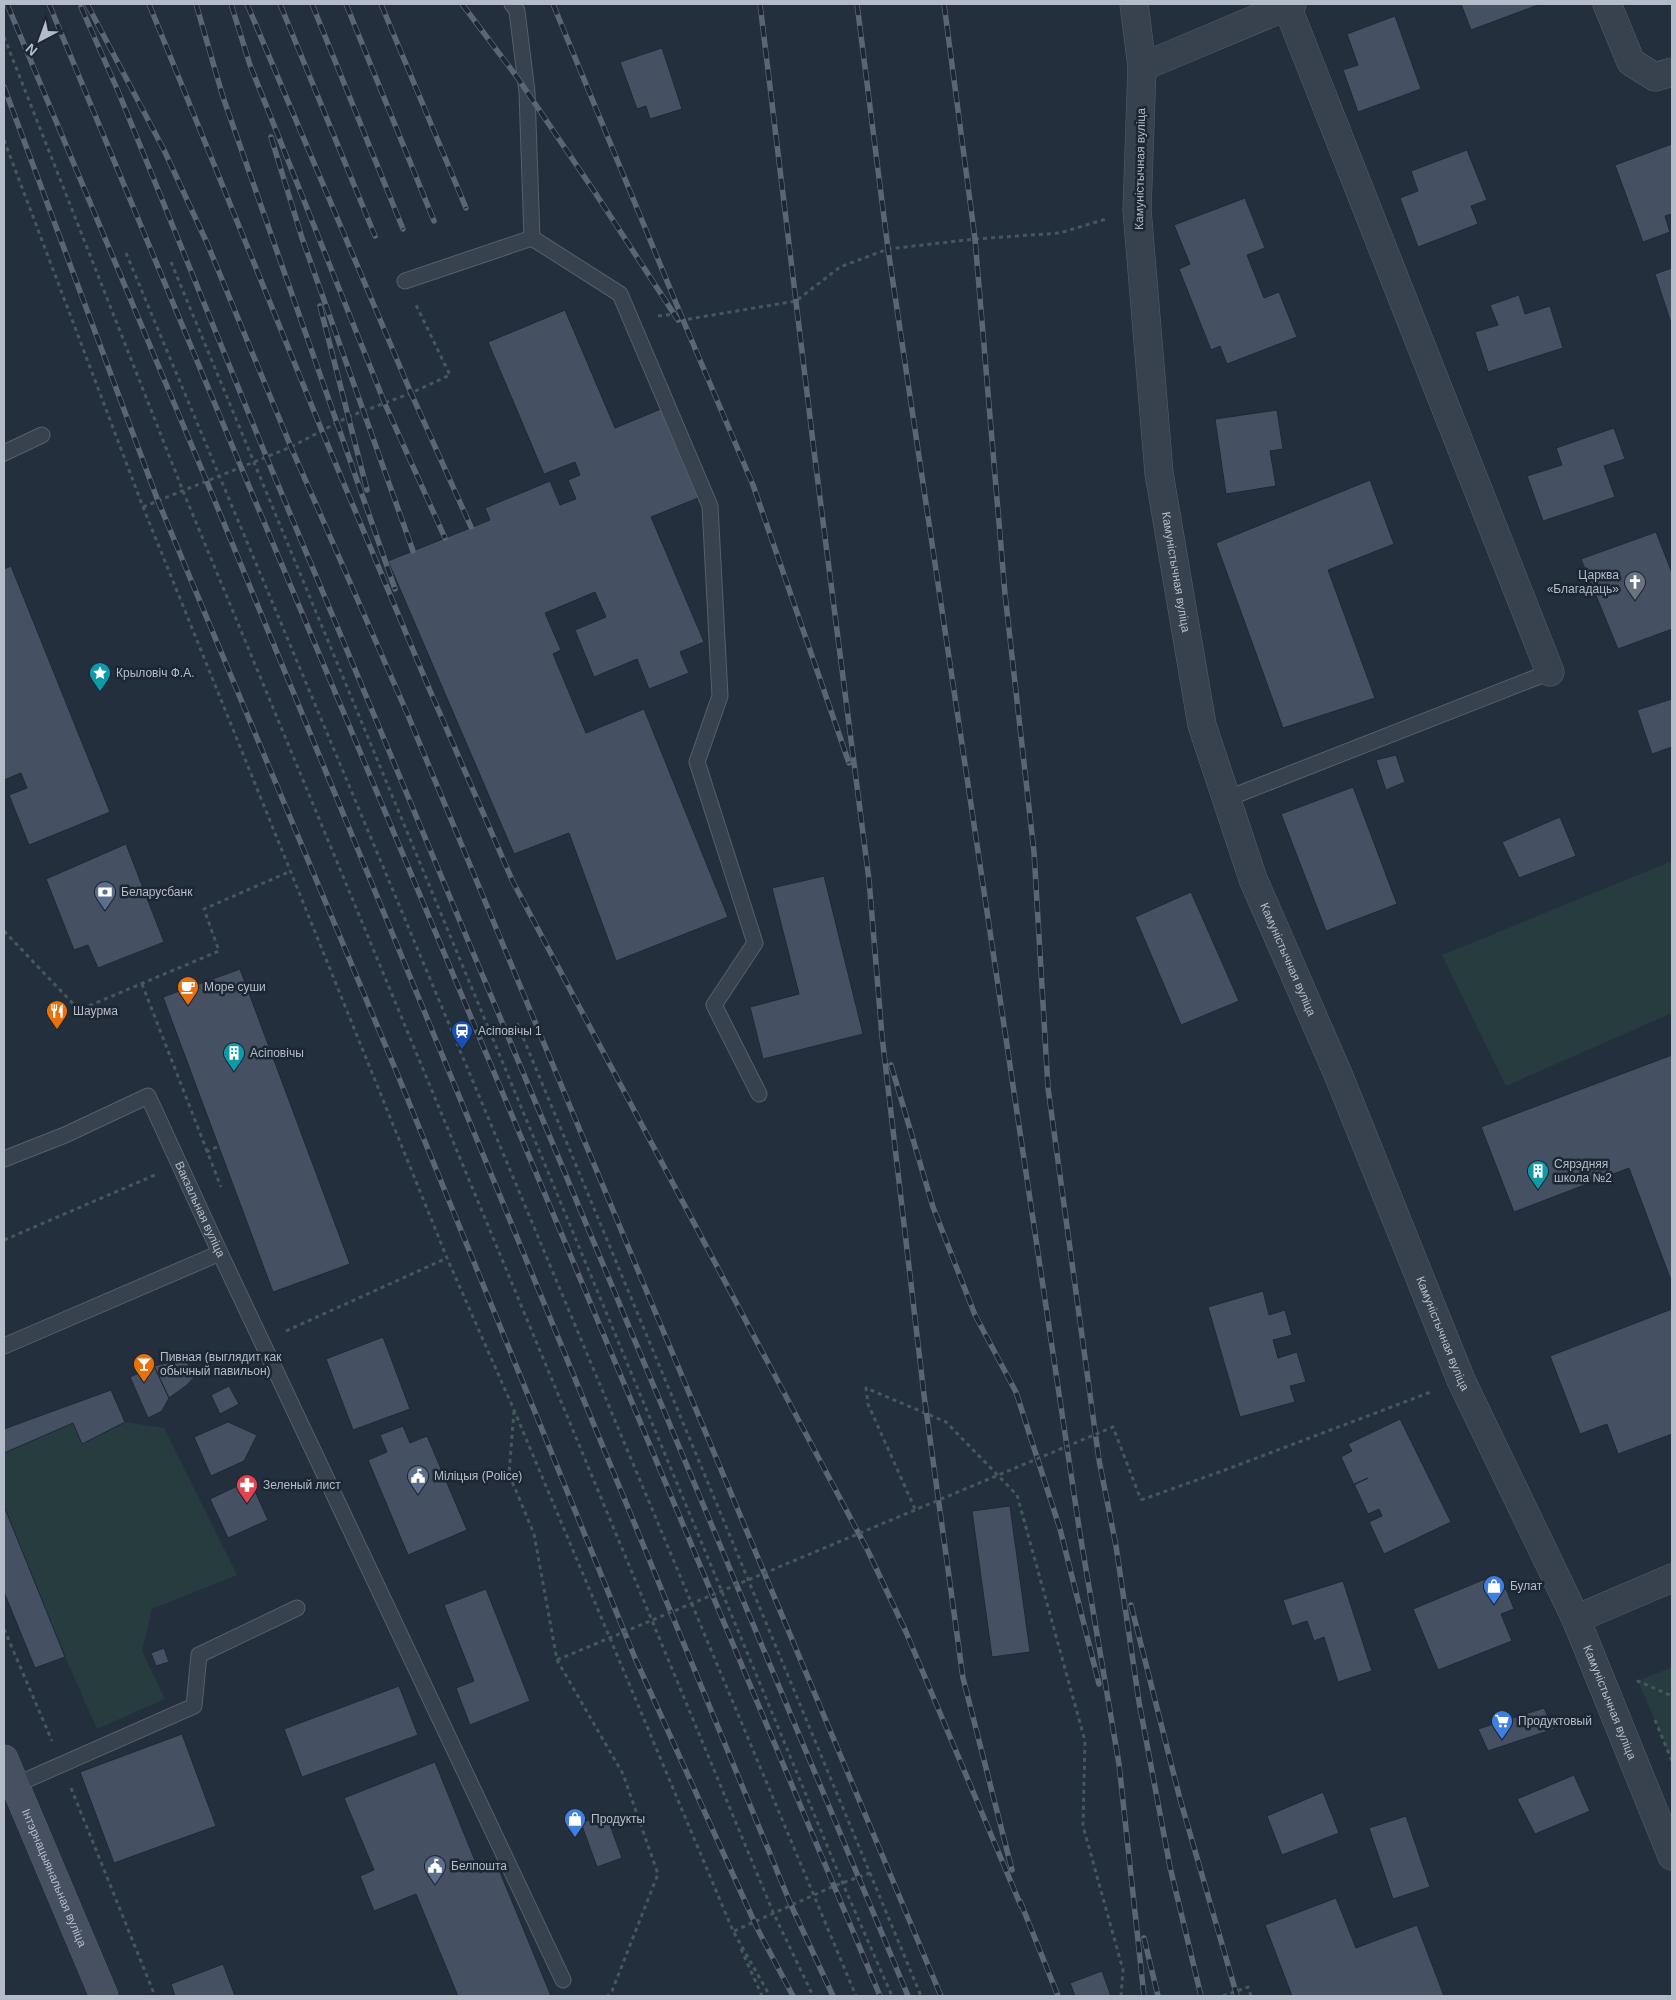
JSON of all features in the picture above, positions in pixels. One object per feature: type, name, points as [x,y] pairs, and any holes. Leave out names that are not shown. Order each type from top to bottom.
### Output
[{"type":"street","name":"Камуністычная вуліца","points":[[1134,4],[1142,67],[1137,210],[1159,473],[1202,725],[1253,879],[1338,1074],[1460,1380],[1576,1619],[1672,1856]]},
{"type":"street","points":[[1607,4],[1631,62],[1655,77],[1672,72]]},
{"type":"street","points":[[1142,67],[1289,5],[1550,672]]},
{"type":"street","points":[[1576,1619],[1672,1578]]},
{"type":"street","name":"Інтэрнацыянальная вуліца","points":[[4,1759],[104,1996]]},
{"type":"lane","points":[[512,4],[517,11],[527,92],[532,238]]},
{"type":"lane","points":[[405,282],[532,238]]},
{"type":"lane","points":[[532,238],[620,294],[710,506],[720,696],[697,762],[755,943],[714,1005],[759,1094]]},
{"type":"lane","points":[[4,453],[42,435]]},
{"type":"lane","points":[[1226,799],[1550,672]]},
{"type":"lane","name":"Вакзальная вуліца","points":[[4,1159],[65,1135],[148,1096],[220,1254],[4,1346]]},
{"type":"lane","points":[[220,1254],[563,1980]]},
{"type":"lane","points":[[15,1786],[194,1706],[199,1655],[297,1608]]},
{"type":"path","points":[[4,37],[183,491],[773,1912],[813,1996]]},
{"type":"path","points":[[4,140],[144,507],[448,1258],[762,1996]]},
{"type":"path","points":[[631,319],[674,314],[683,320],[796,301],[840,266],[888,249],[975,238],[1060,233],[1137,210]]},
{"type":"path","points":[[126,253],[856,1996]]},
{"type":"path","points":[[171,262],[843,1884],[892,1996]]},
{"type":"path","points":[[144,507],[291,447],[348,417],[411,393],[450,375],[405,282]]},
{"type":"path","points":[[4,931],[79,1010],[219,952],[204,909],[291,872]]},
{"type":"path","points":[[142,984],[222,1188]]},
{"type":"path","points":[[517,1023],[921,1996]]},
{"type":"path","points":[[4,1240],[219,1146]]},
{"type":"path","points":[[262,1342],[448,1258]]},
{"type":"path","points":[[557,1660],[1114,1427],[1142,1500],[1226,1470],[1460,1380]]},
{"type":"path","points":[[915,1509],[868,1404],[866,1388],[946,1422],[1017,1495],[1085,1741],[1083,1826],[1123,1970],[1121,1996]]},
{"type":"path","points":[[514,1410],[509,1474],[534,1534],[557,1660],[623,1774],[658,1874],[612,1991],[608,1996]]},
{"type":"path","points":[[4,1629],[62,1765],[155,1996]]},
{"type":"path","points":[[1642,1690],[1638,1681],[1672,1696]]},
{"type":"path","points":[[1653,1716],[1672,1762]]},
{"type":"path","points":[[734,1931],[773,1912],[870,1873]]},
{"type":"path","points":[[734,1931],[770,1996]]},
{"type":"path","points":[[1223,1996],[1248,1987],[1251,1996]]},
{"type":"green space","points":[[1672,861],[1672,1013],[1506,1086],[1442,955]]},
{"type":"green space","points":[[125,1422],[164,1428],[237,1575],[152,1609],[142,1651],[165,1699],[97,1729],[65,1657],[4,1506],[4,1453],[73,1423],[82,1444]]},
{"type":"green space","points":[[1672,1667],[1672,1761],[1638,1681]]},
{"type":"building","points":[[1461,4],[1538,4],[1538,5],[1471,30]]},
{"type":"building","points":[[1395,16],[1421,89],[1358,112],[1343,70],[1358,65],[1347,34]]},
{"type":"building","points":[[662,48],[682,109],[650,119],[646,106],[637,109],[620,62]]},
{"type":"building","points":[[1672,144],[1672,214],[1665,216],[1670,232],[1643,242],[1615,165]]},
{"type":"building","points":[[1467,150],[1487,200],[1471,206],[1478,224],[1418,247],[1400,198],[1418,191],[1411,171]]},
{"type":"building","points":[[1245,198],[1265,248],[1247,255],[1264,298],[1279,292],[1297,337],[1227,364],[1220,346],[1211,350],[1179,269],[1190,264],[1174,225]]},
{"type":"building","points":[[1672,268],[1672,326],[1655,274]]},
{"type":"building","points":[[1519,295],[1525,314],[1550,306],[1563,348],[1488,372],[1475,332],[1498,325],[1490,305]]},
{"type":"building","points":[[565,310],[615,428],[661,409],[698,498],[651,517],[704,642],[680,652],[689,673],[649,689],[637,659],[594,677],[575,630],[606,617],[595,592],[545,613],[561,650],[553,654],[586,733],[644,709],[728,917],[616,961],[569,833],[514,854],[388,561],[490,520],[485,508],[550,481],[560,505],[576,499],[568,480],[580,475],[575,462],[544,474],[488,342]]},
{"type":"building","points":[[1277,410],[1283,449],[1270,451],[1276,486],[1226,494],[1215,419]]},
{"type":"building","points":[[1614,428],[1625,459],[1604,466],[1615,497],[1543,521],[1527,476],[1562,465],[1556,448]]},
{"type":"building","points":[[1370,480],[1394,544],[1328,570],[1375,698],[1283,728],[1216,543]]},
{"type":"building","name":"Царква «Благадаць»","points":[[1656,532],[1672,573],[1672,629],[1618,649],[1581,559]]},
{"type":"building","points":[[11,566],[110,812],[29,845],[9,795],[27,788],[21,773],[4,780],[4,569]]},
{"type":"building","points":[[1672,699],[1672,747],[1652,754],[1637,710]]},
{"type":"building","points":[[1396,755],[1405,782],[1386,790],[1376,760]]},
{"type":"building","points":[[1353,787],[1397,904],[1326,931],[1281,814]]},
{"type":"building","points":[[1560,817],[1576,856],[1519,878],[1502,842]]},
{"type":"building","name":"Беларусбанк","points":[[126,844],[164,942],[98,968],[88,945],[74,950],[46,879]]},
{"type":"building","points":[[824,876],[863,1034],[763,1059],[750,1007],[799,994],[772,888]]},
{"type":"building","points":[[1191,892],[1239,1001],[1181,1025],[1135,917]]},
{"type":"building","name":"Асіповічы","points":[[240,969],[350,1264],[273,1292],[163,997]]},
{"type":"building","name":"Сярэдняя школа №2","points":[[1672,1055],[1672,1283],[1629,1168],[1514,1212],[1481,1127]]},
{"type":"building","points":[[1263,1291],[1269,1315],[1285,1310],[1292,1335],[1273,1340],[1278,1358],[1297,1352],[1306,1382],[1290,1386],[1295,1402],[1240,1417],[1208,1307]]},
{"type":"building","points":[[1672,1309],[1672,1434],[1618,1454],[1607,1424],[1580,1434],[1550,1356]]},
{"type":"building","points":[[383,1337],[410,1409],[353,1430],[326,1359]]},
{"type":"building","points":[[184,1359],[196,1375],[187,1385],[169,1398],[154,1366]]},
{"type":"building","points":[[154,1366],[169,1398],[162,1411],[148,1418],[130,1377]]},
{"type":"building","points":[[229,1386],[239,1404],[220,1414],[211,1395]]},
{"type":"building","points":[[111,1390],[125,1422],[82,1444],[73,1423],[4,1453],[4,1429]]},
{"type":"building","points":[[1400,1419],[1451,1522],[1384,1554],[1369,1522],[1382,1516],[1379,1509],[1368,1514],[1341,1457],[1352,1451],[1348,1444]]},
{"type":"building","points":[[228,1422],[257,1435],[244,1461],[211,1476],[194,1437]]},
{"type":"building","name":"Міліцыя (Police)","points":[[403,1426],[410,1443],[427,1436],[467,1530],[408,1555],[368,1460],[387,1452],[380,1435]]},
{"type":"building","points":[[250,1480],[268,1520],[228,1538],[210,1499]]},
{"type":"building","points":[[4,1506],[65,1657],[35,1668],[4,1592]]},
{"type":"building","points":[[1010,1506],[1030,1652],[992,1657],[972,1511]]},
{"type":"building","points":[[1490,1577],[1497,1593],[1506,1589],[1514,1609],[1501,1614],[1512,1641],[1438,1670],[1413,1609]]},
{"type":"building","points":[[1343,1581],[1372,1671],[1338,1682],[1324,1637],[1314,1641],[1307,1621],[1292,1626],[1283,1600]]},
{"type":"building","points":[[486,1589],[530,1701],[470,1725],[456,1688],[474,1681],[444,1605]]},
{"type":"building","points":[[164,1648],[169,1662],[156,1666],[151,1653]]},
{"type":"building","points":[[399,1686],[418,1735],[302,1777],[284,1729]]},
{"type":"building","name":"Продуктовый","points":[[1544,1708],[1554,1729],[1488,1751],[1478,1729]]},
{"type":"building","points":[[182,1734],[216,1826],[114,1863],[80,1772]]},
{"type":"building","name":"Белпошта","points":[[435,1762],[480,1873],[497,1865],[551,1996],[458,1996],[416,1894],[374,1911],[360,1876],[374,1870],[344,1798]]},
{"type":"building","points":[[1574,1775],[1590,1811],[1535,1834],[1517,1799]]},
{"type":"building","points":[[1323,1792],[1339,1833],[1282,1855],[1267,1816]]},
{"type":"building","points":[[606,1814],[622,1858],[597,1867],[581,1823]]},
{"type":"building","points":[[1406,1816],[1430,1887],[1393,1899],[1369,1828]]},
{"type":"building","points":[[1336,1898],[1356,1948],[1417,1925],[1444,1996],[1292,1996],[1265,1925]]},
{"type":"building","points":[[223,1964],[235,1996],[175,1996],[171,1984]]},
{"type":"building","points":[[1102,1971],[1111,1996],[1075,1996],[1070,1983]]},
{"type":"railway","points":[[7,4],[207,482],[791,1905],[833,1996]]},
{"type":"railway","points":[[49,4],[880,1996]]},
{"type":"railway","points":[[87,4],[164,150],[207,243],[291,447],[407,713],[941,1996]]},
{"type":"railway","points":[[149,4],[322,431],[428,686],[513,882],[868,1551],[906,1632],[1021,1906]]},
{"type":"railway","points":[[196,4],[223,97],[395,589]]},
{"type":"railway","points":[[231,4],[250,65],[385,404],[445,538]]},
{"type":"railway","points":[[247,4],[411,393],[471,527]]},
{"type":"railway","points":[[280,4],[375,236]]},
{"type":"railway","points":[[312,4],[403,229]]},
{"type":"railway","points":[[346,4],[434,221]]},
{"type":"railway","points":[[381,4],[466,208]]},
{"type":"railway","points":[[462,4],[517,77],[678,320]]},
{"type":"railway","points":[[553,4],[753,485],[849,763]]},
{"type":"railway","points":[[760,4],[815,459],[869,880],[882,1036],[924,1395],[963,1678],[1012,1870]]},
{"type":"railway","points":[[857,4],[888,249],[1080,1534],[1119,1764],[1144,1996]]},
{"type":"railway","points":[[944,4],[975,239],[1005,594],[1034,852],[1048,1088],[1099,1460],[1116,1546],[1139,1702],[1170,1867],[1201,1996]]},
{"type":"railway","points":[[81,7],[118,91],[266,456],[908,1996]]},
{"type":"railway","points":[[4,87],[158,501],[399,1078],[635,1658],[758,1930],[793,1996]]},
{"type":"railway","points":[[271,137],[302,238],[413,551]]},
{"type":"railway","points":[[320,306],[367,490]]},
{"type":"railway","points":[[891,1065],[933,1207],[975,1315],[1016,1392],[1060,1529],[1099,1684]]},
{"type":"railway","points":[[1131,1605],[1180,1799],[1237,1996]]},
{"type":"railway","points":[[1020,1901],[1058,1996]]},
{"type":"railway","points":[[1144,1938],[1158,1996]]},
{"type":"place","name":"Царква «Благадаць»","points":[[1635,601]]},
{"type":"place","name":"Крыловіч Ф.А.","points":[[100,692]]},
{"type":"place","name":"Беларусбанк","points":[[105,911]]},
{"type":"place","name":"Море суши","points":[[188,1006]]},
{"type":"place","name":"Шаурма","points":[[57,1030]]},
{"type":"place","name":"Асіповічы 1","points":[[462,1050]]},
{"type":"place","name":"Асіповічы","points":[[234,1072]]},
{"type":"place","name":"Сярэдняя школа №2","points":[[1538,1190]]},
{"type":"place","name":"Пивная (выглядит как обычный павильон)","points":[[144,1383]]},
{"type":"place","name":"Міліцыя (Police)","points":[[418,1495]]},
{"type":"place","name":"Зеленый лист","points":[[247,1504]]},
{"type":"place","name":"Булат","points":[[1494,1605]]},
{"type":"place","name":"Продуктовый","points":[[1502,1740]]},
{"type":"place","name":"Продукты","points":[[575,1838]]},
{"type":"place","name":"Белпошта","points":[[435,1885]]}]
